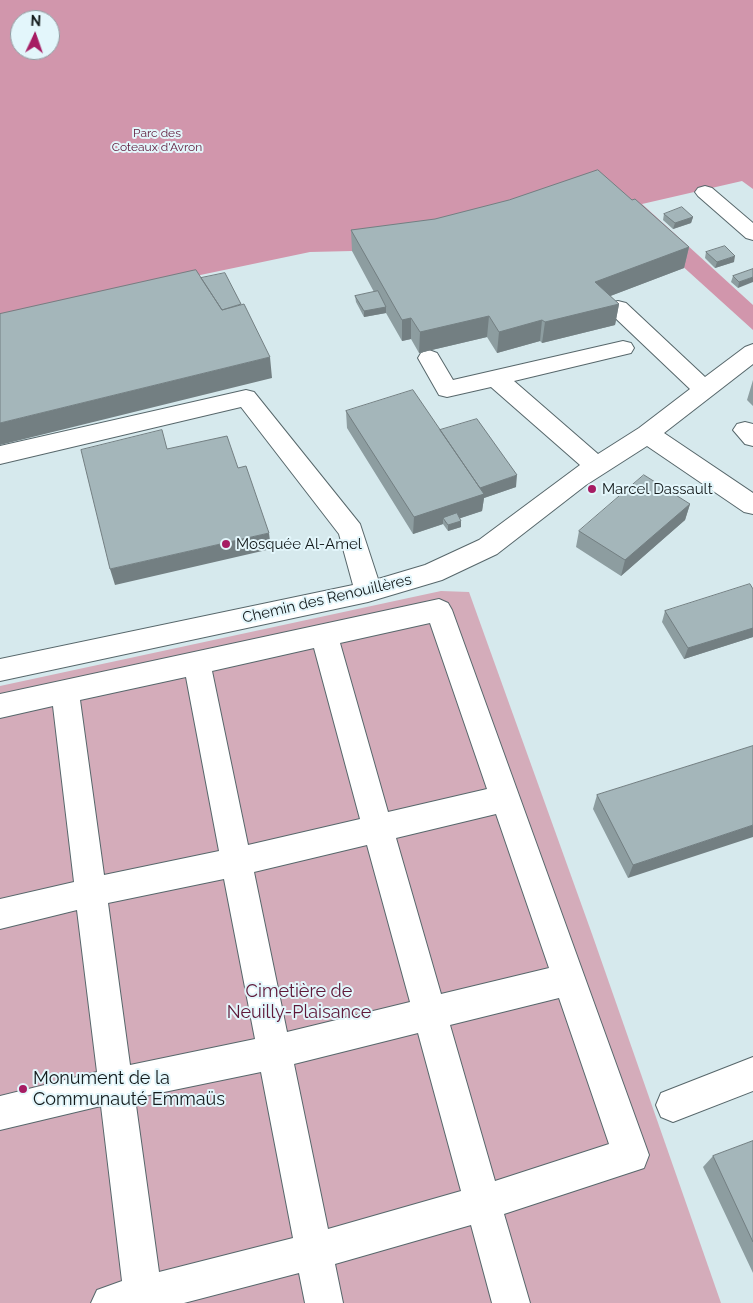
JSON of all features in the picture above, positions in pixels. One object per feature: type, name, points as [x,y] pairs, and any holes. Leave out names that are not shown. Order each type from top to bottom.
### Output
[{"type":"street","points":[[705,192],[753,234]]},
{"type":"street","points":[[618,308],[704,389]]},
{"type":"street","points":[[429,358],[447,389],[623,348]]},
{"type":"street","name":"Chemin des Renouillères","points":[[0,670],[368,592],[433,573],[488,547],[577,479],[647,434],[753,352]]},
{"type":"street","points":[[496,378],[597,466]]},
{"type":"street","points":[[0,455],[246,398],[351,532],[368,592]]},
{"type":"street","points":[[647,434],[753,506]]},
{"type":"street","points":[[0,706],[439,610],[631,1155],[482,1203],[314,1251],[144,1299],[110,1303]]},
{"type":"street","points":[[324,636],[511,1303]]},
{"type":"street","points":[[197,664],[324,1303]]},
{"type":"street","points":[[65,692],[144,1299]]},
{"type":"street","points":[[0,914],[91,892],[236,862],[506,798]]},
{"type":"street","points":[[0,1113],[116,1085],[274,1052],[570,979]]},
{"type":"street","points":[[672,1105],[753,1074]]},
{"type":"green space","name":"Parc des Coteaux d'Avron","points":[[0,0],[753,0],[753,189],[742,181],[642,204],[753,305],[753,330],[595,187],[352,251],[310,252],[0,317]]},
{"type":"green space","name":"Cimetière de Neuilly-Plaisance","points":[[441,591],[469,592],[592,934],[721,1303],[0,1303],[0,686]]},
{"type":"building","points":[[598,170],[632,200],[635,199],[689,247],[595,282],[619,304],[545,322],[542,320],[499,332],[489,316],[420,332],[411,318],[402,320],[351,230],[435,219],[509,200]]},
{"type":"building","points":[[682,207],[693,217],[675,223],[664,214]]},
{"type":"building","points":[[725,246],[735,256],[717,262],[706,252]]},
{"type":"building","points":[[753,269],[753,277],[739,282],[733,276]]},
{"type":"building","points":[[196,270],[222,310],[244,304],[270,357],[0,423],[0,314]]},
{"type":"building","points":[[225,273],[241,304],[222,310],[201,278]]},
{"type":"building","points":[[378,291],[386,307],[364,311],[355,296]]},
{"type":"building","points":[[413,390],[484,494],[414,517],[346,411]]},
{"type":"building","points":[[477,419],[517,475],[480,488],[440,430]]},
{"type":"building","points":[[162,430],[167,449],[227,436],[238,468],[246,466],[269,533],[110,569],[81,450]]},
{"type":"building","points":[[644,475],[690,504],[625,560],[579,531]]},
{"type":"building","points":[[457,513],[461,521],[448,525],[443,518]]},
{"type":"building","points":[[750,584],[753,589],[753,628],[688,648],[665,611]]},
{"type":"building","points":[[753,746],[753,825],[633,865],[597,795]]},
{"type":"building","points":[[753,1141],[753,1242],[713,1156]]},
{"type":"place","name":"Marcel Dassault","points":[[592,489]]},
{"type":"place","name":"Mosquée Al-Amel","points":[[226,544]]},
{"type":"place","name":"Monument de la Communauté Emmaüs","points":[[23,1089]]}]
